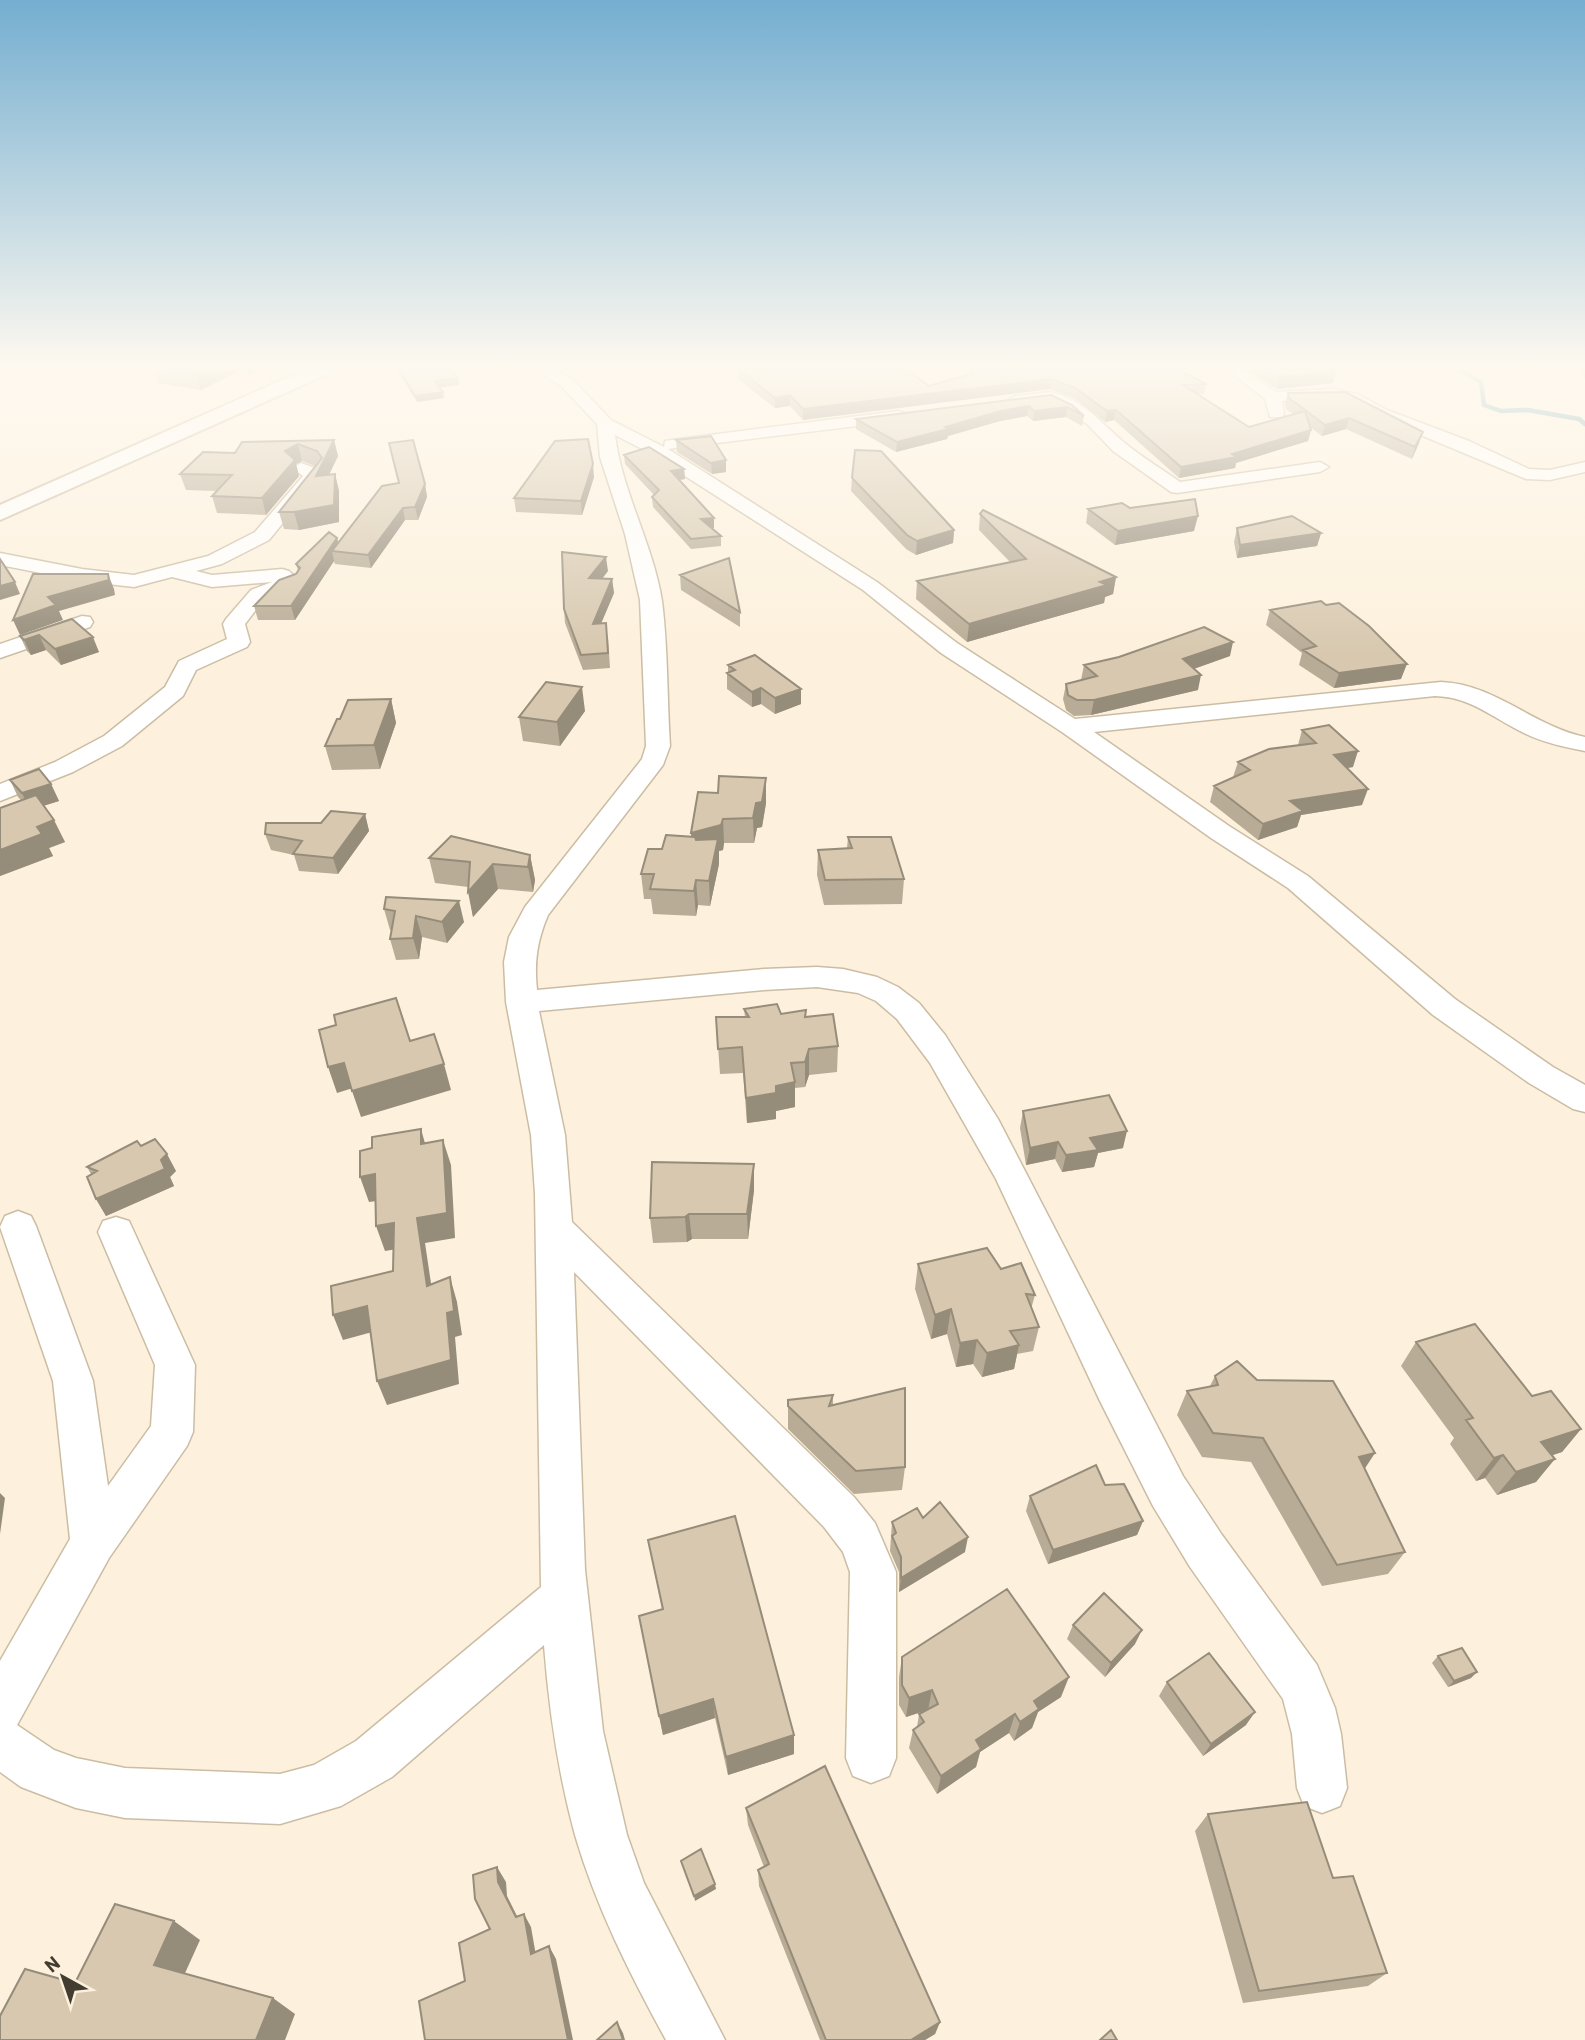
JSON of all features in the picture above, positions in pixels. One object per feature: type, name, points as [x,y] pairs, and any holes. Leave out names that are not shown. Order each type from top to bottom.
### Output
[{"type":"highway","points":[[0,513],[109,464]]},
{"type":"street","points":[[611,464],[635,534],[651,600],[658,746],[654,760],[535,913],[524,937],[519,962],[522,1002],[548,1135],[554,1227],[562,1599],[581,1742],[594,1806],[617,1882],[650,1958],[697,2040]]},
{"type":"street","points":[[679,464],[870,586],[949,648],[1071,727],[1298,882],[1444,1007],[1519,1060],[1585,1100]]},
{"type":"street","points":[[1143,464],[1177,488],[1320,467]]},
{"type":"street","points":[[1505,464],[1526,474],[1550,475],[1585,467]]},
{"type":"street","points":[[0,559],[82,575],[134,581],[215,560],[262,536],[314,474],[301,468]]},
{"type":"street","points":[[0,793],[64,767],[113,741],[176,691],[187,666],[239,642],[234,625],[258,594],[291,582],[282,575],[212,581],[171,571]]},
{"type":"street","points":[[0,651],[82,622]]},
{"type":"street","points":[[1071,727],[1430,689],[1452,690],[1490,701],[1527,725],[1585,744]]},
{"type":"street","points":[[522,1002],[813,978],[862,984],[886,993],[910,1012],[969,1098],[1019,1189],[1136,1434],[1171,1496],[1208,1555],[1278,1648],[1301,1684],[1316,1724],[1322,1788]]},
{"type":"street","points":[[18,1226],[73,1381],[93,1543]]},
{"type":"street","points":[[554,1227],[839,1512],[859,1538],[873,1572],[871,1758]]},
{"type":"street","points":[[0,1707],[93,1543],[172,1432],[175,1365],[116,1232]]},
{"type":"street","points":[[0,1744],[38,1769],[76,1783],[113,1790],[280,1799],[323,1788],[374,1759],[562,1599]]},
{"type":"building","points":[[190,464],[291,464],[262,498],[212,496],[232,475],[180,474]]},
{"type":"building","points":[[317,464],[322,464],[316,476],[335,474],[334,505],[279,512]]},
{"type":"building","points":[[394,464],[420,464],[425,484],[415,507],[403,508],[368,555],[332,551],[382,486],[399,483]]},
{"type":"building","points":[[538,464],[593,464],[581,501],[514,498]]},
{"type":"building","points":[[633,464],[676,464],[684,469],[671,471],[714,518],[701,519],[721,536],[691,539],[652,497],[659,490]]},
{"type":"building","points":[[853,464],[893,464],[954,530],[917,541],[907,535],[852,478]]},
{"type":"building","points":[[1195,499],[1198,516],[1118,531],[1088,509],[1122,503],[1130,508]]},
{"type":"building","points":[[983,510],[1116,577],[1100,582],[1107,585],[969,624],[917,581],[1026,559],[980,514]]},
{"type":"building","points":[[1292,516],[1321,533],[1240,545],[1237,528]]},
{"type":"building","points":[[329,532],[337,538],[291,606],[254,606],[279,580],[296,574],[300,568],[296,564]]},
{"type":"building","points":[[562,552],[606,557],[589,578],[612,579],[593,624],[606,623],[608,653],[581,655],[564,609]]},
{"type":"building","points":[[729,558],[740,612],[680,575]]},
{"type":"building","points":[[0,559],[15,582],[0,586]]},
{"type":"building","points":[[33,574],[108,574],[109,580],[48,597],[56,605],[13,620]]},
{"type":"building","points":[[1321,601],[1326,605],[1339,603],[1369,626],[1407,664],[1339,673],[1303,650],[1316,646],[1270,610]]},
{"type":"building","points":[[72,619],[93,637],[55,649],[39,635],[24,640],[20,636]]},
{"type":"building","points":[[1204,627],[1233,642],[1183,659],[1201,675],[1094,700],[1077,700],[1068,695],[1066,684],[1097,676],[1084,665],[1119,657]]},
{"type":"building","points":[[755,655],[801,689],[775,698],[761,688],[752,692],[727,673],[735,670],[728,665]]},
{"type":"building","points":[[546,682],[582,687],[557,722],[519,717]]},
{"type":"building","points":[[391,699],[374,745],[325,746],[348,700]]},
{"type":"building","points":[[1329,725],[1358,751],[1334,755],[1368,789],[1290,801],[1303,811],[1263,824],[1214,786],[1250,770],[1238,762],[1269,749],[1316,743],[1302,730]]},
{"type":"building","points":[[39,769],[51,784],[22,793],[10,780]]},
{"type":"building","points":[[719,776],[766,778],[762,802],[756,803],[753,818],[723,819],[721,825],[691,833],[698,792],[718,793]]},
{"type":"building","points":[[36,795],[54,820],[37,827],[42,834],[0,850],[0,808]]},
{"type":"building","points":[[331,811],[365,814],[333,858],[293,854],[302,841],[265,834],[266,823],[321,823]]},
{"type":"building","points":[[666,835],[695,837],[696,840],[718,839],[709,881],[696,880],[694,891],[650,889],[654,874],[641,874],[648,849],[662,849]]},
{"type":"building","points":[[451,836],[530,855],[528,867],[493,864],[468,892],[470,862],[429,858]]},
{"type":"building","points":[[848,837],[891,837],[904,879],[825,880],[818,850],[852,848]]},
{"type":"building","points":[[386,897],[459,901],[442,922],[416,916],[413,938],[390,939],[395,911],[384,909]]},
{"type":"building","points":[[396,998],[410,1041],[434,1034],[444,1064],[352,1091],[344,1063],[328,1067],[319,1030],[336,1025],[334,1015]]},
{"type":"building","points":[[777,1004],[781,1014],[806,1010],[805,1017],[833,1014],[838,1046],[809,1049],[805,1062],[791,1063],[795,1082],[776,1086],[776,1093],[746,1098],[742,1047],[718,1049],[716,1017],[749,1017],[744,1009]]},
{"type":"building","points":[[1109,1095],[1127,1131],[1090,1138],[1098,1150],[1066,1155],[1058,1142],[1030,1148],[1023,1111]]},
{"type":"building","points":[[421,1129],[421,1144],[443,1140],[447,1213],[417,1218],[427,1286],[450,1277],[454,1311],[447,1313],[451,1360],[377,1381],[367,1306],[333,1315],[331,1286],[393,1271],[394,1223],[376,1226],[375,1174],[360,1177],[360,1151],[372,1148],[372,1137]]},
{"type":"building","points":[[155,1139],[167,1154],[161,1160],[165,1169],[96,1199],[87,1177],[97,1171],[87,1167],[137,1141],[141,1146]]},
{"type":"building","points":[[652,1162],[754,1164],[747,1214],[689,1214],[685,1217],[650,1218]]},
{"type":"building","points":[[987,1248],[1001,1269],[1021,1263],[1035,1295],[1026,1294],[1039,1327],[1010,1331],[1019,1345],[987,1353],[977,1340],[960,1343],[951,1309],[935,1315],[918,1264]]},
{"type":"building","points":[[1475,1324],[1532,1396],[1551,1391],[1581,1429],[1541,1442],[1555,1459],[1516,1472],[1503,1455],[1494,1458],[1466,1420],[1473,1418],[1416,1342]]},
{"type":"building","points":[[1237,1361],[1257,1380],[1333,1381],[1375,1453],[1359,1457],[1405,1552],[1337,1565],[1263,1438],[1213,1433],[1187,1391],[1218,1385],[1215,1376]]},
{"type":"building","points":[[905,1388],[905,1467],[856,1471],[788,1406],[788,1400],[833,1395],[829,1406]]},
{"type":"building","points":[[1096,1465],[1105,1485],[1124,1484],[1143,1521],[1053,1550],[1030,1496]]},
{"type":"building","points":[[940,1502],[968,1537],[901,1578],[901,1557],[892,1536],[896,1533],[892,1522],[917,1508],[923,1518]]},
{"type":"building","points":[[735,1516],[794,1735],[726,1757],[713,1699],[659,1716],[639,1616],[663,1609],[648,1540]]},
{"type":"building","points":[[1007,1589],[1069,1677],[1034,1701],[1039,1709],[1020,1722],[1015,1714],[976,1740],[981,1749],[941,1776],[913,1730],[924,1722],[919,1714],[938,1704],[932,1690],[909,1698],[902,1685],[902,1657]]},
{"type":"building","points":[[1104,1593],[1142,1630],[1111,1663],[1073,1625]]},
{"type":"building","points":[[1462,1648],[1477,1672],[1454,1681],[1438,1656]]},
{"type":"building","points":[[1209,1653],[1255,1712],[1211,1744],[1167,1682]]},
{"type":"building","points":[[825,1766],[940,2022],[911,2040],[826,2040],[758,1870],[769,1864],[746,1808]]},
{"type":"building","points":[[1307,1802],[1333,1878],[1353,1876],[1387,1973],[1259,1991],[1208,1814]]},
{"type":"building","points":[[701,1849],[715,1884],[694,1896],[681,1861]]},
{"type":"building","points":[[497,1867],[498,1882],[516,1917],[524,1914],[531,1954],[549,1946],[568,2040],[425,2040],[419,2001],[465,1981],[459,1943],[490,1929],[475,1899],[473,1875]]},
{"type":"building","points":[[115,1904],[174,1921],[154,1965],[273,1998],[256,2040],[0,2040],[0,2016],[25,1969],[75,1983]]},
{"type":"building","points":[[617,2022],[623,2040],[597,2040]]},
{"type":"building","points":[[1111,2030],[1117,2040],[1100,2040]]}]
